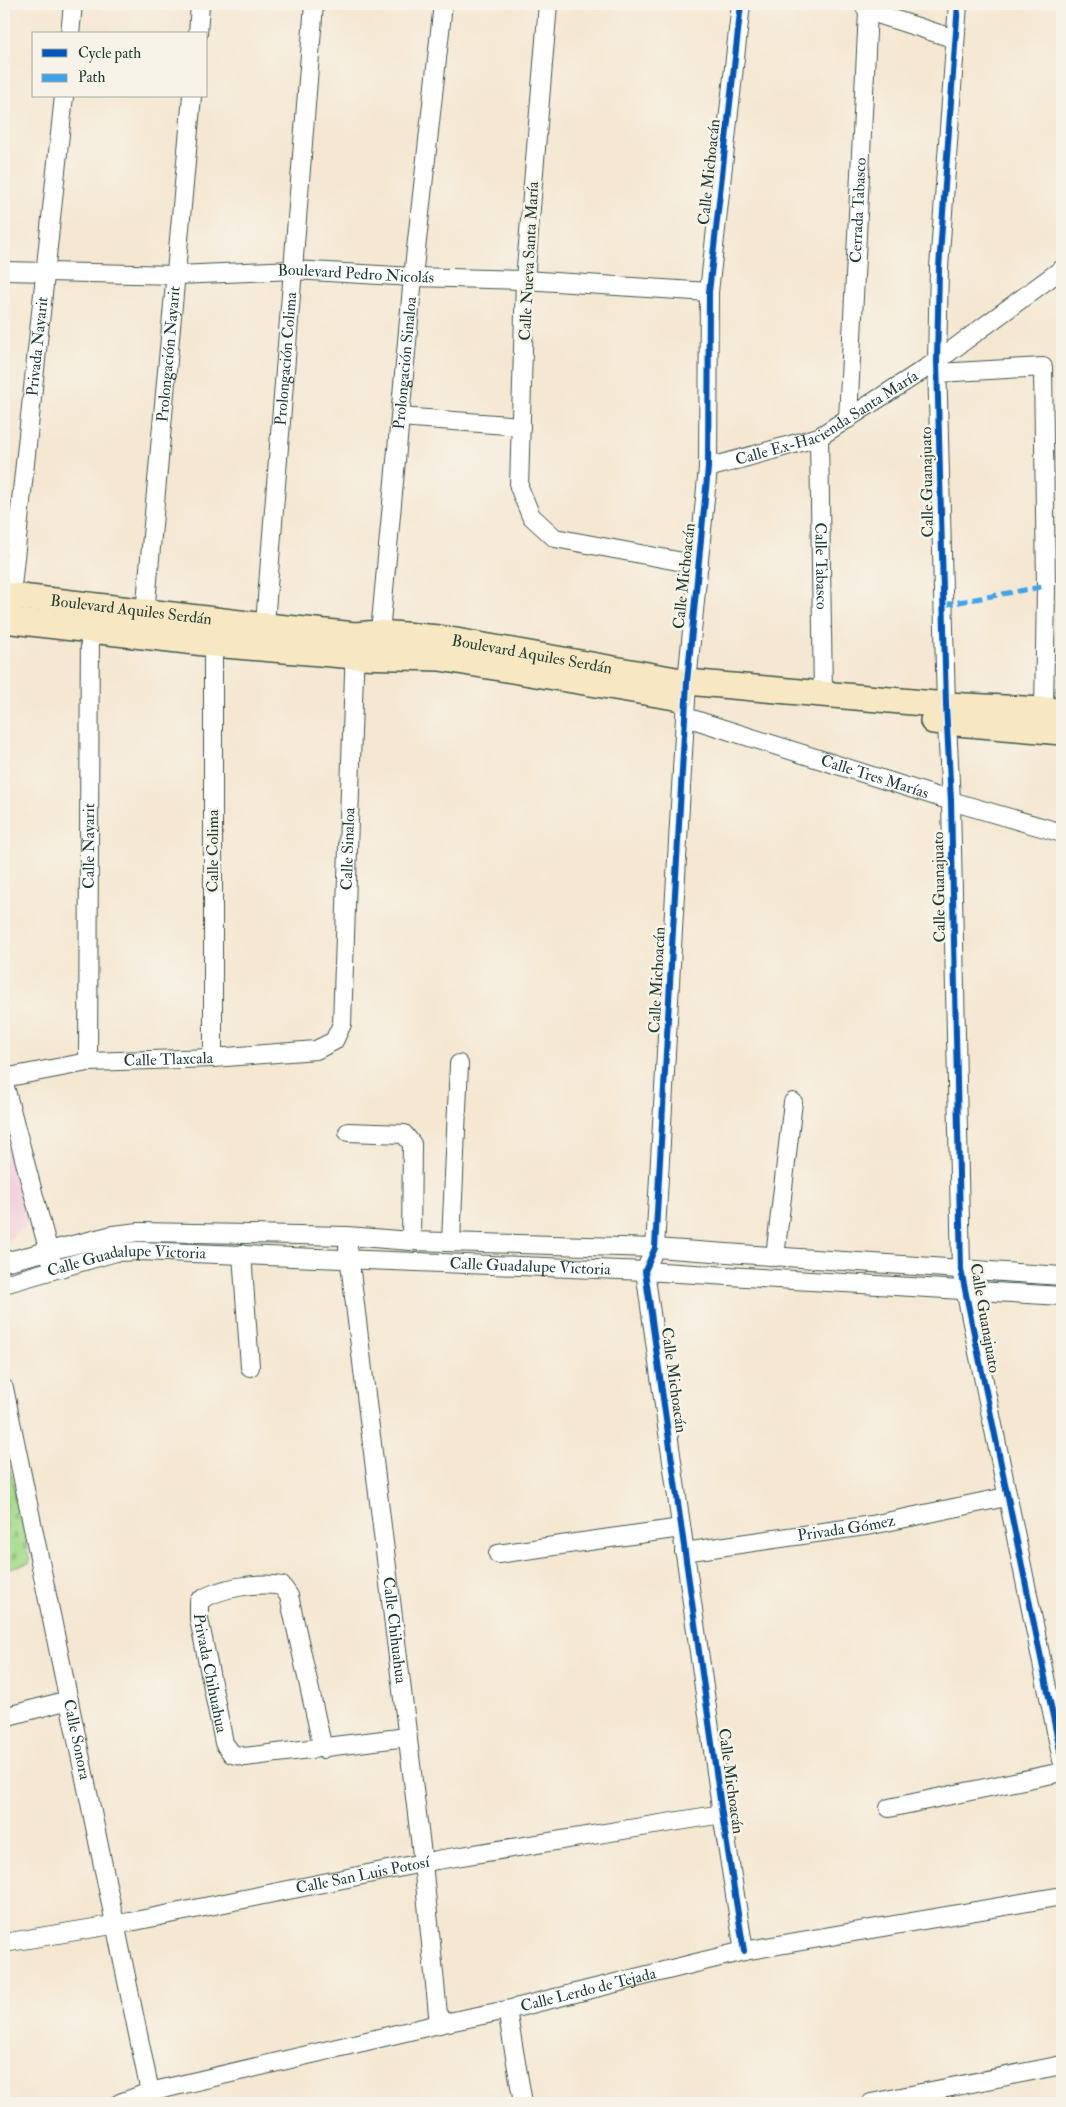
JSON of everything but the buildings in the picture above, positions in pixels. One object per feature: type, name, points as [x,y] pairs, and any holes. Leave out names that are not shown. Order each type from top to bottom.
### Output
[{"type":"street","points":[[70,32],[73,4]]},
{"type":"street","points":[[198,32],[200,4]]},
{"type":"street","name":"Prolongación Colima","points":[[264,637],[314,4]]},
{"type":"street","name":"Prolongación Sinaloa","points":[[380,633],[413,277],[443,4]]},
{"type":"street","name":"Calle Nueva Santa María","points":[[548,4],[525,280],[519,488],[531,516],[556,538],[699,565]]},
{"type":"street","name":"Calle Michoacán","points":[[741,4],[709,292],[708,468],[687,699],[655,1248],[645,1271],[722,1814],[744,1952]]},
{"type":"street","name":"Calle Guanajuato","points":[[958,4],[939,268],[938,367],[951,801],[960,1270],[1062,1760]]},
{"type":"street","points":[[866,7],[955,39]]},
{"type":"street","name":"Cerrada Tabasco","points":[[848,420],[866,7]]},
{"type":"street","name":"Privada Nayarit","points":[[6,621],[47,273],[64,98]]},
{"type":"street","name":"Prolongación Nayarit","points":[[142,636],[177,275],[192,98]]},
{"type":"street","name":"Calle Ex-Hacienda Santa María","points":[[708,468],[819,438],[938,367],[1062,269]]},
{"type":"street","name":"Boulevard Pedro Nicolás","points":[[4,272],[177,275],[294,270],[413,277],[525,280],[709,292]]},
{"type":"street","points":[[938,367],[1043,367],[1046,586],[1053,711]]},
{"type":"street","points":[[400,417],[521,426]]},
{"type":"street","name":"Calle Tabasco","points":[[819,438],[823,694]]},
{"type":"street","name":"Boulevard Aquiles Serdán","points":[[8,596],[145,612],[213,632]]},
{"type":"street","name":"Calle Nayarit","points":[[88,1062],[89,631],[91,605]]},
{"type":"street","name":"Boulevard Aquiles Serdán","points":[[6,621],[142,636],[213,632],[355,645],[687,699],[947,714],[1053,711]]},
{"type":"street","name":"Calle Colima","points":[[213,632],[213,1058]]},
{"type":"street","name":"Boulevard Aquiles Serdán","points":[[355,645],[380,633],[439,638],[687,699],[823,694],[1062,732]]},
{"type":"street","name":"Calle Sinaloa","points":[[334,1041],[342,1024],[355,645]]},
{"type":"street","name":"Calle Tres Marías","points":[[687,699],[951,801],[1062,833]]},
{"type":"street","name":"Calle Tlaxcala","points":[[4,1078],[88,1062],[213,1058],[316,1050],[334,1041]]},
{"type":"street","points":[[452,1242],[459,1064]]},
{"type":"street","points":[[4,1083],[54,1270]]},
{"type":"street","points":[[775,1257],[793,1102]]},
{"type":"street","points":[[348,1132],[404,1134],[412,1144],[411,1241]]},
{"type":"street","name":"Calle Guadalupe Victoria","points":[[4,1262],[112,1235],[139,1232],[347,1236],[411,1241],[655,1248],[1062,1276]]},
{"type":"street","name":"Calle Chihuahua","points":[[347,1236],[423,1863],[440,2024]]},
{"type":"street","name":"Calle Guadalupe Victoria","points":[[4,1284],[116,1252],[140,1251],[645,1271],[964,1288],[1062,1296]]},
{"type":"street","points":[[242,1254],[250,1367]]},
{"type":"street","name":"Calle Sonora","points":[[4,1388],[150,2092]]},
{"type":"street","name":"Privada Gómez","points":[[684,1552],[872,1524],[1006,1497]]},
{"type":"street","points":[[498,1554],[681,1528]]},
{"type":"street","name":"Privada Chihuahua","points":[[323,1748],[289,1596],[282,1586],[268,1584],[211,1594],[199,1601],[199,1619],[224,1743],[232,1754],[245,1758],[323,1748],[407,1736]]},
{"type":"street","points":[[4,1717],[69,1700]]},
{"type":"street","points":[[889,1808],[1062,1772]]},
{"type":"street","name":"Calle San Luis Potosí","points":[[4,1943],[115,1924],[423,1863],[722,1814]]},
{"type":"street","name":"Calle Lerdo de Tejada","points":[[120,2103],[150,2092],[507,2010],[744,1952],[1062,1896]]},
{"type":"street","points":[[507,2010],[523,2103]]},
{"type":"street","points":[[871,2103],[1062,2065]]},
{"type":"shaded area","points":[[4,1128],[28,1223],[4,1244]]},
{"type":"green space","points":[[4,1439],[30,1563],[4,1569]]},
{"type":"marked path","points":[[943,605],[1046,586]]},
{"type":"cycle path","points":[[741,4],[709,292],[708,468],[687,682],[655,1248],[645,1271],[722,1814],[744,1951]]},
{"type":"cycle path","points":[[958,4],[939,268],[937,361],[946,705],[951,801],[961,1270],[1062,1760]]}]
